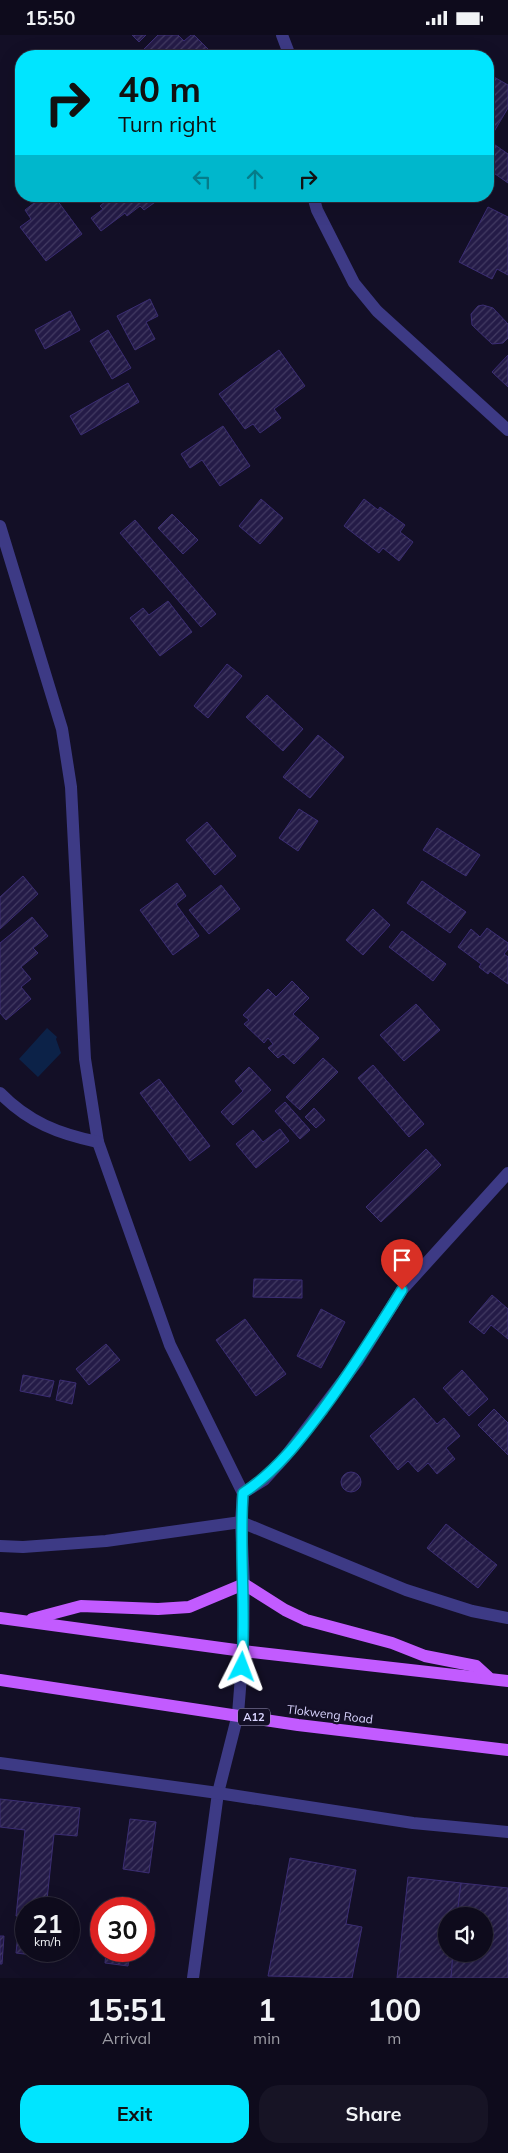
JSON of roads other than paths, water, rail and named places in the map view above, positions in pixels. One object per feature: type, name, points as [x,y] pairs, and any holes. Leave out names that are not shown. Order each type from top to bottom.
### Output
[{"type":"main road","points":[[22,1621],[81,1606],[158,1609],[189,1607],[244,1584],[285,1610],[306,1620],[392,1643],[425,1656],[476,1666],[488,1677]]},
{"type":"main road","points":[[0,1618],[243,1651],[488,1677],[508,1681]]},
{"type":"main road","name":"Tlokweng Road","points":[[0,1680],[238,1714],[298,1725],[508,1749]]},
{"type":"street","points":[[282,35],[288,50]]},
{"type":"street","points":[[315,202],[354,283],[377,311],[508,430]]},
{"type":"street","points":[[0,526],[62,729],[71,787],[85,1059],[98,1142],[170,1345],[243,1493],[241,1522],[244,1584],[243,1651],[238,1714],[218,1793],[193,1978]]},
{"type":"street","points":[[0,1093],[13,1106],[41,1125],[65,1135],[98,1142]]},
{"type":"street","points":[[243,1493],[264,1480],[286,1457],[358,1362],[402,1290],[508,1173]]},
{"type":"street","points":[[0,1546],[23,1547],[106,1541],[241,1522],[406,1590],[472,1611],[508,1618]]},
{"type":"street","points":[[0,1763],[218,1793],[412,1823],[508,1832]]},
{"type":"water","points":[[47,1028],[57,1037],[61,1053],[38,1077],[19,1059]]}]
